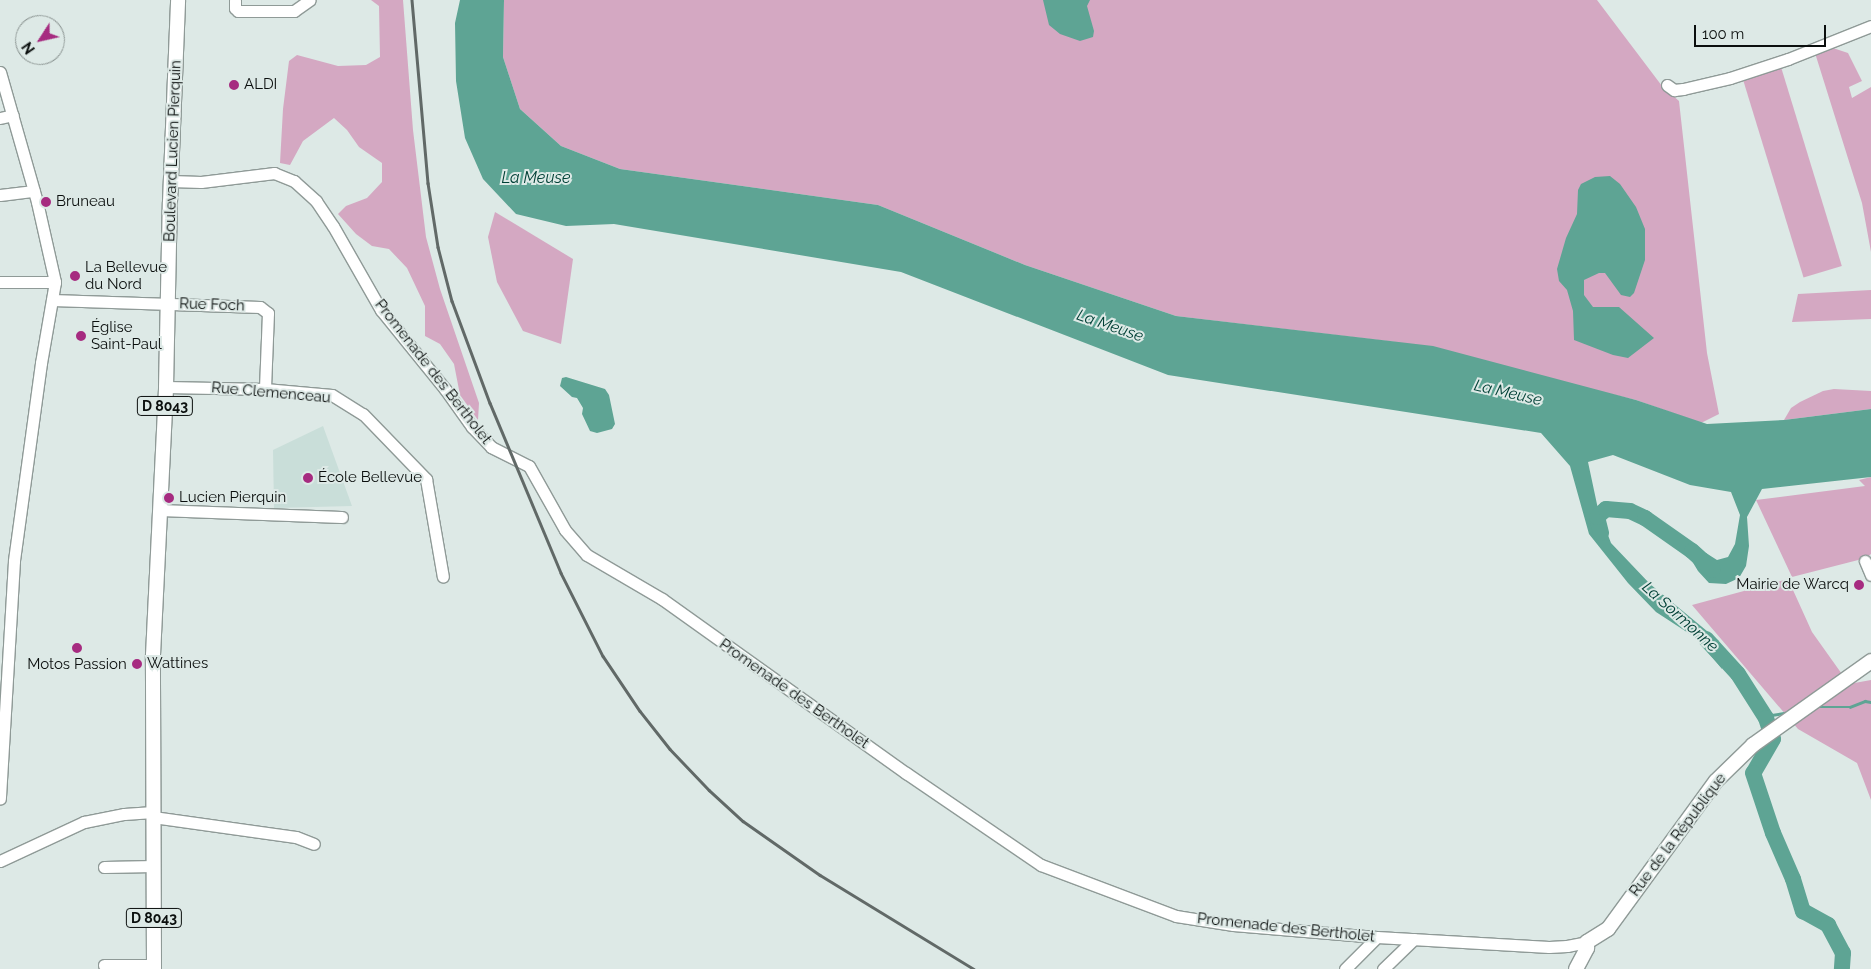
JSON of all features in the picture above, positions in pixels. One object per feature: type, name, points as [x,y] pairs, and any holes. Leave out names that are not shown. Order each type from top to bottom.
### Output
[{"type":"main road","name":"Boulevard Lucien Pierquin","points":[[153,814],[153,655],[158,510],[166,387],[178,0]]},
{"type":"main road","name":"Rue de la République","points":[[1587,942],[1608,929],[1716,781],[1753,744],[1871,661]]},
{"type":"main road","name":"D 8043","points":[[153,814],[154,967]]},
{"type":"main road","points":[[1576,969],[1587,948],[1587,942]]},
{"type":"street","points":[[235,0],[235,8],[238,11],[294,11],[310,0]]},
{"type":"street","points":[[1666,85],[1674,90],[1684,89],[1730,78],[1788,59],[1871,26]]},
{"type":"street","points":[[0,72],[34,191],[55,282],[41,364],[14,561],[5,605],[0,799]]},
{"type":"street","points":[[0,118],[13,115]]},
{"type":"street","name":"Promenade des Bertholet","points":[[171,180],[201,182],[274,172],[294,180],[316,201],[334,226],[381,310],[445,389],[472,427],[491,447],[529,466],[565,530],[587,555],[662,600],[906,773],[1041,865],[1176,916],[1233,925],[1377,937],[1549,947],[1587,942]]},
{"type":"street","points":[[0,195],[34,191]]},
{"type":"street","points":[[0,282],[55,282]]},
{"type":"street","points":[[52,300],[168,303]]},
{"type":"street","name":"Rue Foch","points":[[168,303],[260,306],[268,313],[265,390]]},
{"type":"street","name":"Rue Clemenceau","points":[[166,387],[265,390],[332,395],[363,414],[426,480],[443,577]]},
{"type":"street","points":[[158,510],[342,516]]},
{"type":"street","points":[[1865,561],[1871,575]]},
{"type":"street","points":[[0,862],[84,822],[124,814],[153,814],[296,837],[314,844]]},
{"type":"street","points":[[104,868],[154,866]]},
{"type":"street","points":[[1345,969],[1377,937]]},
{"type":"street","points":[[1383,969],[1414,939]]},
{"type":"street","points":[[104,965],[154,967]]},
{"type":"shaded area","points":[[371,0],[403,0],[413,130],[426,237],[440,289],[479,403],[478,420],[460,395],[454,364],[440,344],[425,336],[425,306],[407,268],[389,249],[372,246],[356,234],[338,214],[346,206],[367,198],[382,182],[382,163],[359,147],[347,130],[334,118],[303,141],[290,165],[280,163],[283,109],[289,61],[297,55],[338,66],[366,65],[380,57],[379,6]]},
{"type":"shaded area","points":[[504,0],[1597,0],[1662,86],[1679,101],[1707,353],[1719,414],[1701,423],[1636,400],[1395,342],[1176,316],[1025,265],[878,205],[620,169],[561,146],[520,109],[503,57]]},
{"type":"shaded area","points":[[1833,48],[1848,53],[1862,81],[1849,87],[1852,98],[1871,87],[1871,252],[1862,203],[1815,53]]},
{"type":"shaded area","points":[[1781,67],[1842,266],[1804,278],[1743,79]]},
{"type":"shaded area","points":[[495,212],[573,259],[561,344],[523,331],[497,282],[488,237]]},
{"type":"shaded area","points":[[1871,290],[1871,319],[1792,322],[1798,294]]},
{"type":"shaded area","points":[[1834,389],[1871,391],[1871,409],[1784,420],[1791,408],[1800,402],[1823,391]]},
{"type":"shaded area","name":"École Bellevue","points":[[323,426],[352,506],[274,508],[273,450]]},
{"type":"shaded area","points":[[1871,477],[1871,554],[1866,558],[1792,577],[1756,500],[1865,486],[1859,480]]},
{"type":"shaded area","points":[[1788,579],[1812,632],[1849,684],[1871,680],[1871,800],[1857,763],[1798,729],[1692,605]]},
{"type":"water","name":"La Meuse","points":[[460,0],[504,0],[503,57],[520,109],[561,146],[620,169],[878,205],[1025,265],[1176,316],[1433,346],[1636,400],[1707,424],[1784,420],[1871,409],[1871,477],[1762,489],[1747,517],[1749,546],[1746,566],[1739,578],[1726,584],[1709,583],[1698,571],[1689,556],[1706,553],[1717,560],[1728,557],[1735,544],[1740,515],[1731,492],[1690,485],[1613,455],[1588,462],[1598,509],[1611,543],[1650,584],[1719,641],[1722,669],[1696,638],[1656,612],[1628,583],[1589,534],[1570,466],[1541,433],[1168,375],[901,272],[614,224],[566,226],[516,214],[483,179],[465,138],[456,81],[455,23]]},
{"type":"water","points":[[1043,0],[1090,0],[1087,6],[1094,31],[1093,37],[1080,41],[1060,34],[1049,25]]},
{"type":"water","points":[[1610,176],[1620,184],[1636,207],[1645,229],[1645,260],[1634,293],[1630,297],[1621,295],[1605,273],[1599,273],[1584,280],[1584,295],[1593,307],[1619,307],[1654,338],[1628,358],[1613,355],[1574,340],[1573,311],[1567,290],[1559,281],[1557,269],[1566,238],[1577,214],[1578,190],[1581,184],[1595,177]]},
{"type":"water","points":[[566,377],[605,389],[609,395],[615,424],[612,429],[597,433],[590,431],[582,414],[583,408],[577,398],[572,397],[560,386],[562,378]]},
{"type":"waterway","name":"La Sormonne","points":[[1601,533],[1597,517],[1606,509],[1630,511],[1645,518],[1692,551],[1713,570]]},
{"type":"waterway","name":"La Sormonne","points":[[1706,639],[1738,674],[1766,718],[1773,739],[1753,773],[1773,833],[1793,879],[1803,911],[1828,925],[1843,953],[1842,969]]},
{"type":"waterway","points":[[1818,707],[1850,707],[1865,701],[1871,702]]},
{"type":"waterway","points":[[1765,716],[1790,712]]},
{"type":"railway","points":[[412,0],[428,183],[438,247],[452,301],[490,403],[561,573],[603,656],[640,711],[670,749],[709,790],[743,821],[820,875],[974,969]]},
{"type":"place","name":"ALDI","points":[[234,85]]},
{"type":"place","name":"Bruneau","points":[[46,202]]},
{"type":"place","name":"La Bellevue du Nord","points":[[75,276]]},
{"type":"place","name":"Église Saint-Paul","points":[[81,336]]},
{"type":"place","name":"École Bellevue","points":[[308,478]]},
{"type":"place","name":"Lucien Pierquin","points":[[169,498]]},
{"type":"place","name":"Mairie de Warcq","points":[[1859,585]]},
{"type":"place","name":"Motos Passion","points":[[77,648]]},
{"type":"place","name":"Wattines","points":[[137,664]]}]
